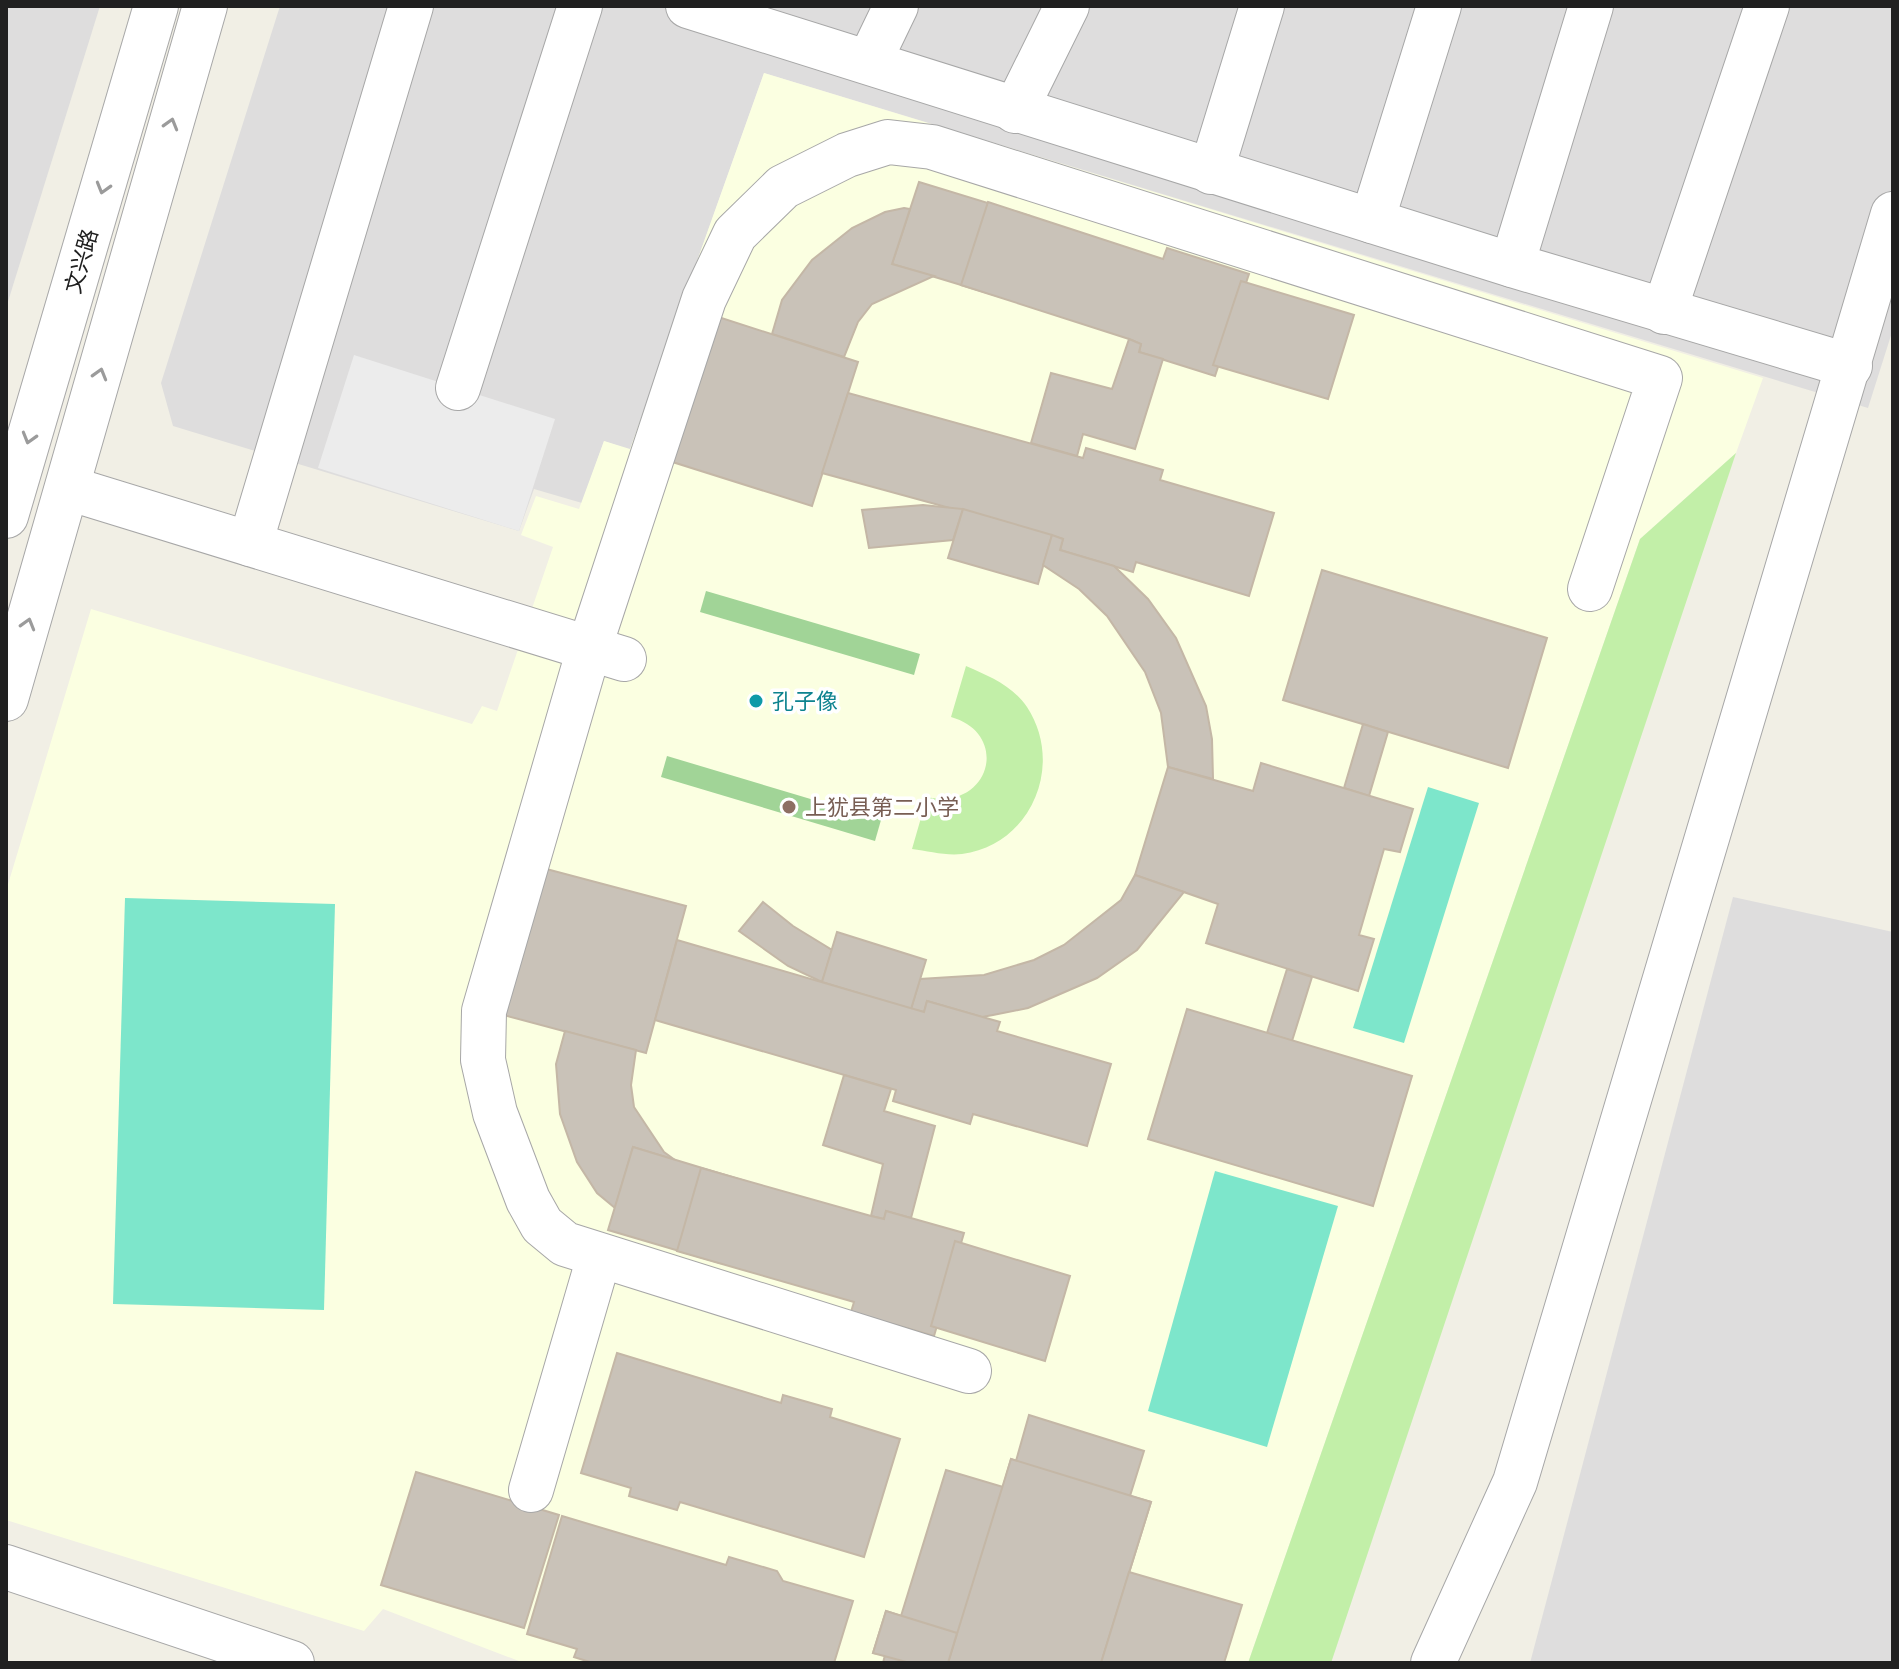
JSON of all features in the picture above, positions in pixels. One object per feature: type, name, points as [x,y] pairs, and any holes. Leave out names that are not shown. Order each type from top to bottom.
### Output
[{"type":"street","name":"文兴路","points":[[6,516],[156,6]]},
{"type":"street","points":[[6,699],[205,6]]},
{"type":"street","points":[[250,544],[411,6]]},
{"type":"street","points":[[458,388],[580,6]]},
{"type":"street","points":[[688,6],[743,13],[1015,111],[1664,312],[1850,366]]},
{"type":"street","points":[[870,60],[896,6]]},
{"type":"street","points":[[1015,111],[1067,6]]},
{"type":"street","points":[[1211,172],[1262,6]]},
{"type":"street","points":[[1372,221],[1439,6]]},
{"type":"street","points":[[1512,265],[1591,6]]},
{"type":"street","points":[[1664,312],[1767,6]]},
{"type":"street","points":[[969,1371],[565,1244],[542,1225],[528,1200],[495,1113],[483,1060],[484,1011],[606,654],[704,299],[735,234],[783,187],[847,155],[888,142],[932,147],[1660,378],[1590,589]]},
{"type":"street","points":[[1433,1663],[1515,1482],[1893,214]]},
{"type":"street","points":[[68,488],[606,654]]},
{"type":"street","points":[[531,1490],[599,1257]]},
{"type":"street","points":[[6,1567],[292,1663]]},
{"type":"shaded area","points":[[6,6],[100,6],[6,308]]},
{"type":"shaded area","points":[[280,6],[1893,6],[1893,329],[1868,408],[764,73],[630,450],[604,441],[582,503],[534,489],[519,531],[173,426],[161,383]]},
{"type":"shaded area","name":"上犹县第二小学","points":[[764,73],[1763,378],[1736,453],[1640,539],[1248,1663],[524,1663],[383,1609],[364,1631],[6,1520],[6,891],[91,609],[472,724],[482,706],[497,711],[553,547],[521,535],[536,496],[579,509],[604,441],[630,449]]},
{"type":"shaded area","points":[[354,355],[555,419],[519,531],[318,468]]},
{"type":"shaded area","points":[[1733,897],[1893,932],[1893,1663],[1530,1663]]},
{"type":"green space","points":[[1736,453],[1331,1663],[1248,1663],[1640,539]]},
{"type":"green space","points":[[706,591],[920,654],[914,675],[700,612]]},
{"type":"green space","points":[[966,666],[1008,687],[1027,707],[1038,730],[1043,753],[1035,799],[1023,819],[1007,835],[986,847],[962,854],[912,849],[927,797],[949,798],[966,793],[978,782],[985,769],[986,753],[981,739],[970,726],[951,717]]},
{"type":"green space","points":[[667,756],[881,820],[875,841],[661,777]]},
{"type":"green space","points":[[1428,787],[1479,803],[1404,1043],[1353,1028]]},
{"type":"green space","points":[[125,898],[335,904],[324,1310],[113,1304]]},
{"type":"green space","points":[[1215,1171],[1338,1206],[1267,1447],[1148,1411]]},
{"type":"building","points":[[919,182],[1030,216],[1004,298],[892,264]]},
{"type":"building","points":[[988,202],[1163,259],[1167,248],[1249,274],[1215,376],[1139,352],[1141,344],[1129,339],[961,285]]},
{"type":"building","points":[[910,209],[892,264],[934,276],[872,304],[858,322],[844,357],[772,334],[782,300],[812,260],[852,228],[885,212]]},
{"type":"building","points":[[1241,281],[1354,315],[1328,399],[1213,365]]},
{"type":"building","points":[[709,314],[858,362],[812,506],[663,459]]},
{"type":"building","points":[[1129,339],[1141,344],[1139,352],[1163,359],[1135,449],[1083,434],[1077,456],[1031,443],[1051,373],[1112,389]]},
{"type":"building","points":[[848,393],[1083,458],[1086,448],[1163,470],[1160,480],[1274,513],[1249,596],[1136,562],[1133,572],[1060,550],[1063,539],[822,473]]},
{"type":"building","points":[[923,505],[963,509],[953,540],[869,548],[862,510]]},
{"type":"building","points":[[963,509],[1052,535],[1038,584],[948,558]]},
{"type":"building","points":[[1052,535],[1063,539],[1060,550],[1114,566],[1148,599],[1176,638],[1206,706],[1212,739],[1213,779],[1168,767],[1161,713],[1145,672],[1107,616],[1079,589],[1043,565]]},
{"type":"building","points":[[1322,570],[1547,638],[1508,768],[1283,700]]},
{"type":"building","points":[[1363,724],[1388,732],[1369,796],[1344,788]]},
{"type":"building","points":[[1261,763],[1413,809],[1400,852],[1384,849],[1359,935],[1374,939],[1358,991],[1206,943],[1218,904],[1135,875],[1168,767],[1253,791]]},
{"type":"building","points":[[535,866],[686,906],[646,1053],[496,1013]]},
{"type":"building","points":[[1135,875],[1184,892],[1137,950],[1097,978],[1028,1008],[982,1017],[927,1001],[924,1012],[911,1009],[920,979],[984,975],[1034,960],[1064,945],[1121,900]]},
{"type":"building","points":[[763,902],[793,926],[832,950],[822,982],[788,966],[739,931]]},
{"type":"building","points":[[837,932],[926,960],[911,1009],[822,982]]},
{"type":"building","points":[[677,940],[924,1012],[927,1001],[1000,1022],[997,1031],[1111,1064],[1087,1146],[973,1114],[970,1124],[893,1101],[896,1090],[655,1020]]},
{"type":"building","points":[[1287,969],[1312,977],[1292,1041],[1267,1033]]},
{"type":"building","points":[[1187,1009],[1412,1076],[1373,1206],[1148,1139]]},
{"type":"building","points":[[565,1031],[636,1050],[631,1085],[634,1107],[664,1152],[675,1160],[633,1147],[615,1208],[597,1193],[577,1162],[560,1114],[556,1064]]},
{"type":"building","points":[[844,1075],[891,1089],[884,1111],[935,1126],[911,1218],[886,1211],[884,1219],[871,1216],[883,1164],[823,1145]]},
{"type":"building","points":[[633,1147],[745,1181],[720,1263],[608,1230]]},
{"type":"building","points":[[701,1168],[871,1216],[884,1219],[886,1211],[964,1233],[934,1336],[851,1312],[854,1302],[677,1251]]},
{"type":"building","points":[[955,1241],[1070,1276],[1045,1361],[931,1326]]},
{"type":"building","points":[[617,1353],[781,1403],[783,1395],[832,1409],[830,1417],[900,1439],[864,1557],[680,1502],[677,1510],[629,1496],[631,1488],[581,1473]]},
{"type":"building","points":[[1029,1415],[1144,1451],[1130,1496],[1151,1502],[1101,1663],[883,1663],[885,1655],[873,1653],[886,1611],[901,1616],[946,1470],[1003,1487],[1011,1459],[1016,1461]]},
{"type":"building","points":[[1011,1459],[1151,1502],[1101,1663],[948,1663]]},
{"type":"building","points":[[416,1472],[559,1515],[524,1628],[381,1585]]},
{"type":"building","points":[[562,1516],[726,1565],[729,1557],[777,1571],[783,1581],[853,1601],[834,1663],[593,1663],[574,1657],[577,1649],[527,1634]]},
{"type":"building","points":[[1129,1572],[1242,1605],[1224,1663],[1101,1663]]},
{"type":"building","points":[[886,1611],[957,1633],[948,1663],[910,1663],[873,1653]]},
{"type":"place","name":"孔子像","points":[[756,701]]},
{"type":"place","name":"上犹县第二小学","points":[[789,807]]}]
